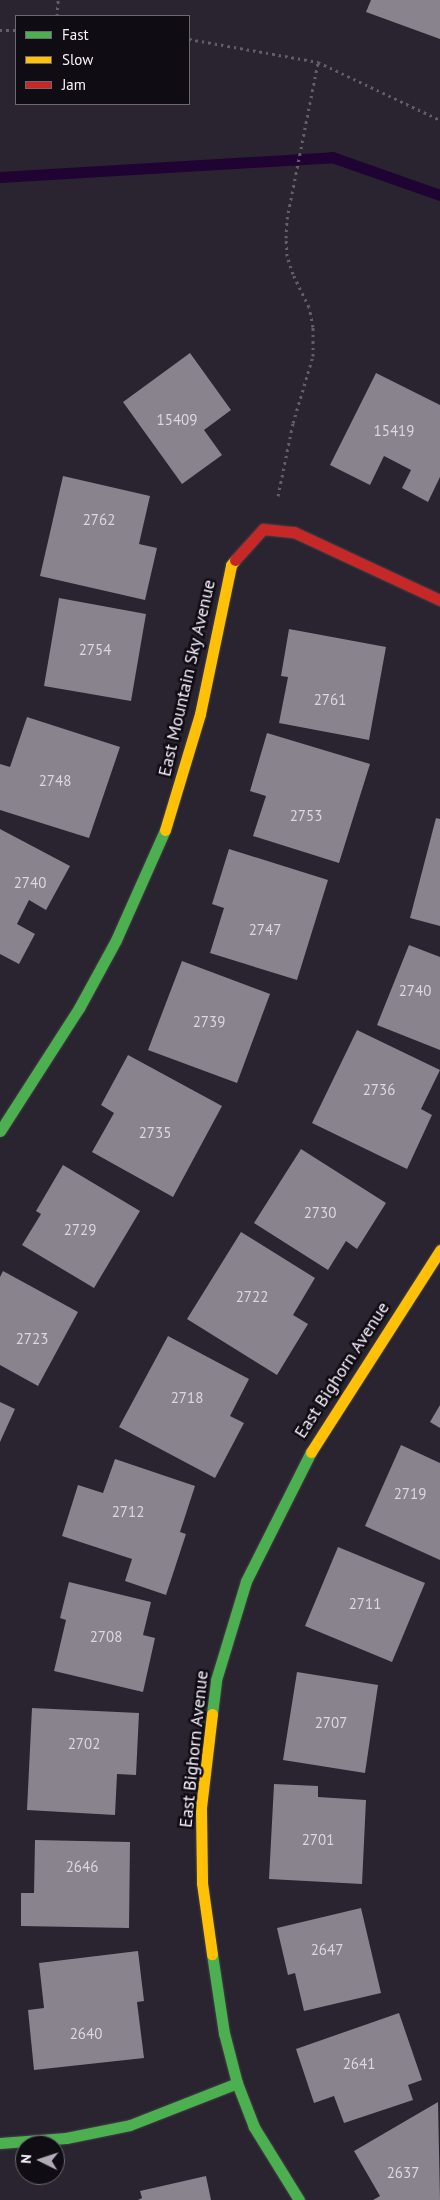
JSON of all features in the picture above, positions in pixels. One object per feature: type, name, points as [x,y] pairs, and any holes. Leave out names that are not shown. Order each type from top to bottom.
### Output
[{"type":"street","points":[[263,529],[294,532],[320,542],[440,600]]},
{"type":"street","name":"East Mountain Sky Avenue","points":[[0,1131],[79,1008],[141,885],[185,773],[231,565],[263,529]]},
{"type":"street","name":"East Bighorn Avenue","points":[[298,2200],[254,2126],[237,2083],[224,2033],[202,1883],[201,1808],[216,1680],[246,1581],[302,1465],[440,1250]]},
{"type":"street","points":[[0,2142],[66,2138],[130,2125],[237,2083]]},
{"type":"path","points":[[57,15],[58,0]]},
{"type":"path","points":[[0,30],[15,30]]},
{"type":"path","points":[[190,39],[318,62],[440,120]]},
{"type":"path","points":[[263,529],[282,487],[293,423],[313,356],[314,327],[309,307],[287,256],[287,219],[309,99],[318,62]]},
{"type":"building","points":[[371,0],[440,0],[440,39],[366,12]]},
{"type":"building","points":[[190,353],[231,410],[204,430],[222,455],[182,484],[123,402]]},
{"type":"building","points":[[376,373],[440,405],[440,477],[428,502],[402,488],[411,470],[384,456],[370,485],[330,465]]},
{"type":"building","points":[[63,476],[150,496],[139,544],[157,548],[145,600],[40,576]]},
{"type":"building","points":[[59,598],[146,614],[131,701],[44,686]]},
{"type":"building","points":[[289,629],[386,647],[369,740],[279,723],[288,677],[281,676]]},
{"type":"building","points":[[27,717],[120,747],[89,838],[0,810],[0,764],[10,767]]},
{"type":"building","points":[[267,733],[370,764],[339,863],[253,836],[266,796],[250,791]]},
{"type":"building","points":[[436,818],[440,819],[440,926],[410,918]]},
{"type":"building","points":[[0,829],[70,866],[46,910],[29,900],[17,924],[35,934],[19,964],[0,954]]},
{"type":"building","points":[[229,849],[328,880],[297,980],[210,953],[224,908],[212,904]]},
{"type":"building","points":[[409,945],[440,957],[440,1050],[377,1025]]},
{"type":"building","points":[[182,961],[270,994],[237,1083],[148,1050]]},
{"type":"building","points":[[357,1030],[440,1070],[421,1109],[432,1115],[407,1169],[312,1123]]},
{"type":"building","points":[[128,1055],[222,1106],[173,1197],[92,1152],[114,1113],[101,1105]]},
{"type":"building","points":[[301,1149],[386,1203],[357,1249],[346,1241],[328,1270],[254,1223]]},
{"type":"building","points":[[63,1165],[140,1211],[94,1288],[22,1245],[41,1214],[36,1211]]},
{"type":"building","points":[[241,1232],[315,1278],[293,1315],[308,1324],[277,1375],[187,1319]]},
{"type":"building","points":[[3,1271],[78,1312],[38,1386],[0,1365],[0,1277]]},
{"type":"building","points":[[168,1336],[249,1379],[230,1416],[244,1423],[215,1478],[119,1427]]},
{"type":"building","points":[[0,1402],[15,1409],[0,1442]]},
{"type":"building","points":[[440,1405],[440,1428],[430,1422]]},
{"type":"building","points":[[401,1445],[440,1463],[440,1560],[365,1526]]},
{"type":"building","points":[[115,1459],[195,1486],[180,1532],[186,1534],[166,1595],[125,1581],[132,1559],[62,1536],[78,1485],[103,1493]]},
{"type":"building","points":[[338,1547],[425,1583],[392,1662],[305,1626]]},
{"type":"building","points":[[69,1582],[151,1602],[143,1635],[155,1638],[143,1692],[54,1671],[66,1620],[60,1618]]},
{"type":"building","points":[[297,1672],[378,1685],[365,1773],[283,1760]]},
{"type":"building","points":[[32,1708],[139,1713],[136,1775],[117,1774],[115,1815],[27,1810]]},
{"type":"building","points":[[274,1784],[318,1786],[318,1797],[366,1800],[362,1884],[269,1879]]},
{"type":"building","points":[[35,1840],[130,1842],[129,1928],[21,1926],[21,1893],[34,1893]]},
{"type":"building","points":[[361,1908],[381,1993],[304,2011],[295,1973],[288,1975],[277,1928]]},
{"type":"building","points":[[138,1951],[144,2001],[137,2002],[144,2058],[34,2070],[28,2010],[44,2008],[39,1963]]},
{"type":"building","points":[[399,2013],[422,2080],[408,2085],[413,2100],[344,2123],[334,2096],[314,2103],[296,2049]]},
{"type":"building","points":[[438,2102],[440,2200],[373,2200],[380,2196],[354,2151]]},
{"type":"building","points":[[206,2176],[211,2200],[138,2200],[142,2198],[140,2191]]},
{"type":"waterway","points":[[0,177],[332,157],[440,195]]},
{"type":"traffic: fast","points":[[0,1131],[79,1008],[116,940],[165,830]]},
{"type":"traffic: fast","points":[[212,1714],[216,1680],[246,1581],[311,1452]]},
{"type":"traffic: fast","points":[[212,1954],[224,2033],[237,2083],[254,2127],[299,2200]]},
{"type":"traffic: fast","points":[[0,2143],[66,2138],[130,2125],[237,2083]]},
{"type":"traffic: slow","points":[[165,830],[200,714],[231,565],[235,560]]},
{"type":"traffic: slow","points":[[311,1452],[440,1250]]},
{"type":"traffic: slow","points":[[212,1714],[201,1808],[202,1883],[212,1954]]},
{"type":"traffic: jam","points":[[235,560],[263,529],[294,532],[440,600]]}]
